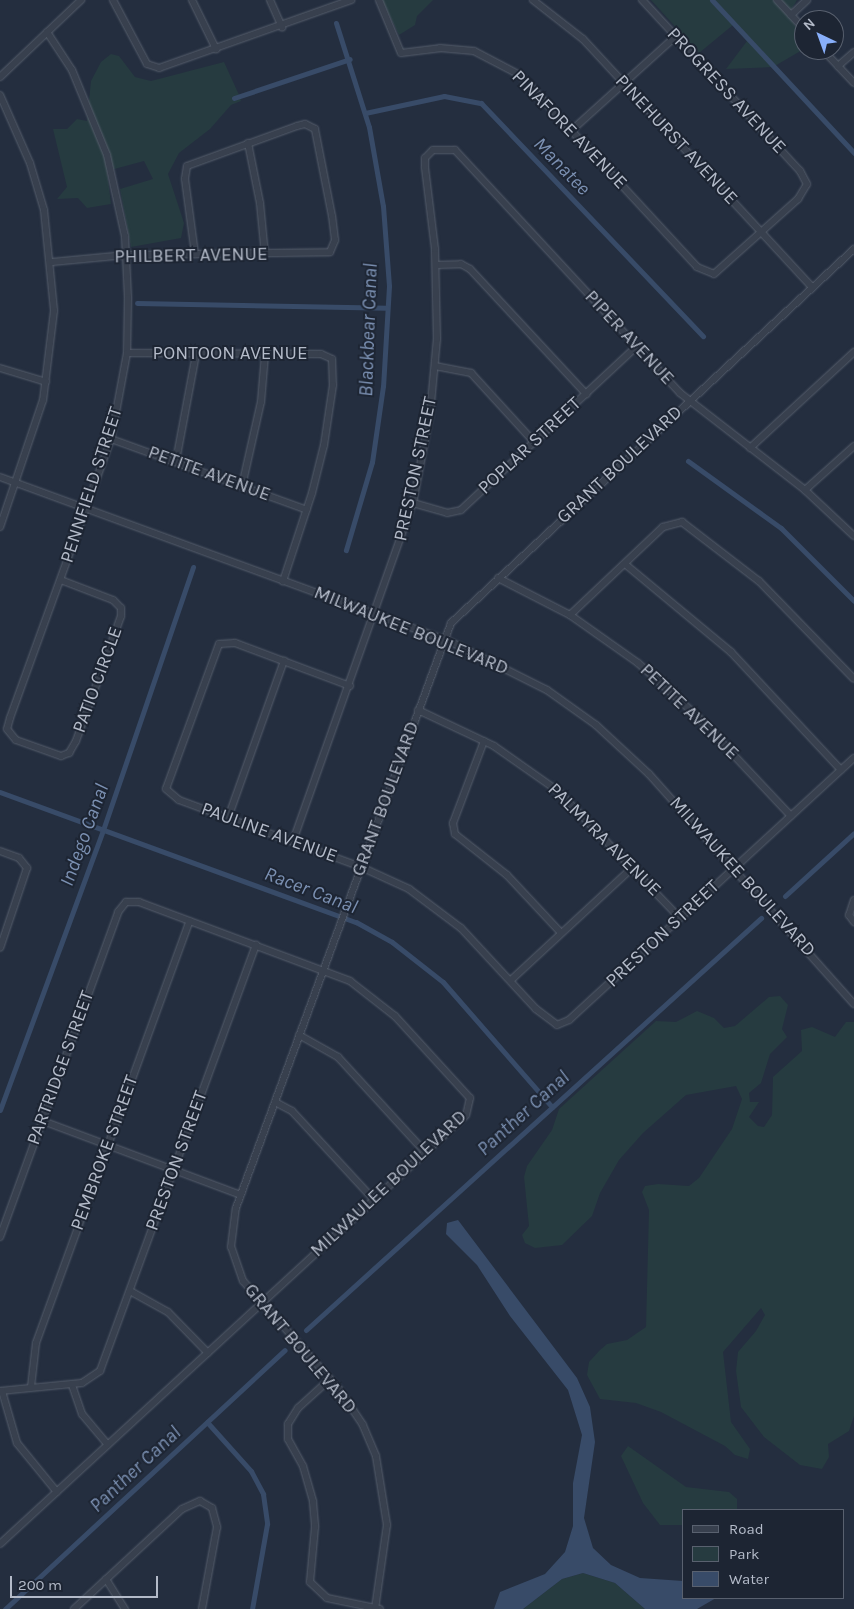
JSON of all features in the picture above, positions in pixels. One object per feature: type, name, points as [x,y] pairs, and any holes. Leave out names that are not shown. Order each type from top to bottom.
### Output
[{"type":"street","points":[[0,77],[81,0]]},
{"type":"street","points":[[113,0],[152,68],[169,66],[216,50],[351,0]]},
{"type":"street","points":[[192,0],[216,50]]},
{"type":"street","points":[[270,0],[282,27]]},
{"type":"street","name":"PINAFORE AVENUE","points":[[378,0],[401,52],[460,49],[494,58],[520,75],[707,273],[719,271],[762,233]]},
{"type":"street","name":"PINEHURST AVENUE","points":[[533,0],[570,26],[812,287]]},
{"type":"street","name":"PROGRESS AVENUE","points":[[642,0],[800,171],[807,184],[802,195],[762,233]]},
{"type":"street","points":[[777,0],[794,18]]},
{"type":"street","points":[[791,15],[807,0]]},
{"type":"street","name":"PENNFIELD STREET","points":[[9,734],[10,718],[110,439],[127,352],[126,255],[119,203],[100,132],[66,59],[47,32]]},
{"type":"street","points":[[572,130],[675,37]]},
{"type":"street","points":[[838,66],[854,52]]},
{"type":"street","points":[[832,60],[854,83]]},
{"type":"street","points":[[0,95],[33,171],[52,262],[53,319],[46,382],[16,483],[0,526]]},
{"type":"street","name":"PHILBERT AVENUE","points":[[52,262],[126,255],[265,255],[330,252],[335,240],[330,197],[318,135],[311,126],[297,126],[248,143]]},
{"type":"street","points":[[195,254],[185,179],[188,166],[248,143],[260,204],[265,255]]},
{"type":"street","name":"PRESTON STREET","points":[[293,841],[376,614],[413,503],[435,366],[436,265],[426,158],[440,148]]},
{"type":"street","name":"PIPER AVENUE","points":[[440,148],[450,148],[460,155],[636,347],[689,401],[806,490],[854,536]]},
{"type":"street","name":"GRANT BOULEVARD","points":[[377,1609],[387,1546],[382,1480],[362,1425],[330,1379],[261,1304],[243,1281],[232,1253],[232,1224],[241,1195],[451,623],[854,249]]},
{"type":"street","points":[[436,265],[460,264],[470,269],[586,394]]},
{"type":"street","name":"POPLAR STREET","points":[[413,503],[447,513],[460,510],[636,347]]},
{"type":"street","name":"PONTOON AVENUE","points":[[127,352],[321,354],[332,359],[335,365],[329,417],[307,510]]},
{"type":"street","points":[[750,448],[854,352]]},
{"type":"street","points":[[176,461],[196,354]]},
{"type":"street","points":[[242,486],[260,402],[265,354]]},
{"type":"street","points":[[435,366],[471,373],[534,442]]},
{"type":"street","points":[[0,368],[46,382]]},
{"type":"street","name":"PETITE AVENUE","points":[[110,439],[176,461],[307,510]]},
{"type":"street","points":[[806,490],[854,446]]},
{"type":"street","name":"MILWAUKEE BOULEVARD","points":[[0,477],[376,614],[444,640],[526,677],[596,725],[649,774],[735,867],[854,1004]]},
{"type":"street","points":[[283,580],[307,510]]},
{"type":"street","points":[[570,615],[667,524],[676,521],[694,529],[759,581],[854,679]]},
{"type":"street","points":[[625,564],[731,652],[841,770]]},
{"type":"street","name":"PETITE AVENUE","points":[[498,578],[570,615],[632,658],[678,697],[791,816]]},
{"type":"street","name":"PATIO CIRCLE","points":[[9,734],[56,755],[69,753],[118,627],[118,604],[60,580]]},
{"type":"street","name":"PAULINE AVENUE","points":[[284,661],[235,643],[219,644],[166,789],[173,797],[361,866],[401,885],[439,909],[557,1025]]},
{"type":"street","points":[[228,818],[284,661],[350,686]]},
{"type":"street","name":"PALMYRA AVENUE","points":[[418,710],[484,741],[558,791],[680,918]]},
{"type":"street","points":[[484,741],[453,823],[455,834],[507,874],[562,933]]},
{"type":"street","name":"PRESTON STREET","points":[[557,1025],[570,1020],[854,758]]},
{"type":"street","points":[[0,851],[19,858],[27,868],[0,948]]},
{"type":"street","points":[[511,980],[633,868]]},
{"type":"street","points":[[854,900],[849,914],[854,922]]},
{"type":"street","name":"MILWAULEE BOULEVARD","points":[[126,902],[147,905],[323,969],[378,1000],[470,1098],[470,1110],[261,1304]]},
{"type":"street","name":"PARTRIDGE STREET","points":[[0,1237],[118,912],[126,902]]},
{"type":"street","name":"PEMBROKE STREET","points":[[31,1387],[36,1343],[107,1144],[190,921]]},
{"type":"street","name":"PRESTON STREET","points":[[72,1385],[97,1376],[130,1291],[256,945]]},
{"type":"street","points":[[299,1035],[338,1057],[425,1152]]},
{"type":"street","points":[[275,1102],[292,1112],[374,1200]]},
{"type":"street","points":[[43,1121],[174,1168],[241,1195]]},
{"type":"street","points":[[130,1291],[168,1312],[208,1353]]},
{"type":"street","points":[[2,1539],[108,1445],[261,1304]]},
{"type":"street","points":[[330,1379],[298,1408],[288,1424],[288,1438],[303,1466],[313,1502],[315,1527],[310,1582],[326,1598],[377,1609]]},
{"type":"street","points":[[56,1492],[17,1443],[1,1391],[72,1385],[82,1414],[108,1445]]},
{"type":"street","points":[[74,1609],[188,1505],[200,1501],[212,1508],[216,1534],[202,1609]]},
{"type":"street","points":[[106,1579],[126,1609]]},
{"type":"green space","points":[[382,0],[433,0],[417,16],[415,25],[399,35]]},
{"type":"green space","points":[[651,0],[797,0],[791,10],[794,24],[794,55],[773,67],[726,69],[747,41],[733,25],[699,53]]},
{"type":"green space","points":[[111,54],[119,56],[135,77],[151,81],[224,62],[240,97],[241,101],[231,105],[210,129],[179,153],[168,174],[184,223],[181,238],[131,247],[120,189],[153,179],[144,161],[107,171],[111,204],[87,208],[78,198],[57,199],[67,187],[53,129],[67,129],[77,119],[87,121],[91,81],[101,62]]},
{"type":"green space","points":[[780,996],[788,1005],[782,1029],[787,1037],[770,1054],[761,1083],[749,1093],[750,1102],[759,1102],[749,1117],[758,1126],[764,1127],[772,1115],[773,1077],[802,1051],[801,1030],[812,1027],[835,1037],[846,1022],[854,1022],[854,1416],[849,1431],[828,1444],[829,1457],[822,1469],[800,1465],[764,1437],[741,1407],[736,1371],[738,1352],[756,1331],[765,1315],[761,1308],[723,1352],[731,1422],[750,1449],[748,1459],[735,1455],[725,1446],[661,1412],[636,1403],[600,1399],[587,1375],[589,1362],[607,1344],[627,1340],[646,1327],[649,1210],[642,1192],[645,1186],[658,1184],[689,1186],[699,1178],[732,1129],[742,1099],[736,1086],[686,1095],[643,1133],[619,1160],[600,1193],[592,1216],[562,1245],[535,1248],[525,1243],[522,1235],[529,1226],[524,1177],[527,1166],[552,1130],[559,1109],[656,1021],[676,1022],[697,1011],[714,1018],[724,1028],[735,1026],[769,997]]},
{"type":"green space","points":[[628,1446],[686,1487],[729,1492],[737,1499],[737,1509],[682,1509],[682,1525],[660,1525],[643,1503],[621,1456]]},
{"type":"green space","points":[[583,1573],[615,1583],[645,1609],[523,1609],[562,1579]]},
{"type":"water","points":[[458,1220],[577,1378],[590,1407],[595,1442],[584,1518],[593,1548],[611,1565],[640,1578],[682,1581],[682,1599],[714,1599],[697,1609],[645,1609],[615,1583],[583,1573],[562,1579],[523,1609],[494,1609],[500,1592],[545,1574],[565,1552],[573,1526],[573,1483],[582,1435],[568,1390],[510,1316],[477,1265],[446,1234],[447,1223]]},
{"type":"waterway","points":[[712,0],[854,153]]},
{"type":"waterway","name":"Blackbear Canal","points":[[336,23],[369,127],[383,206],[389,286],[383,386],[372,462],[346,550]]},
{"type":"waterway","points":[[234,98],[350,59]]},
{"type":"waterway","name":"Manatee","points":[[365,113],[444,96],[481,103],[703,336]]},
{"type":"waterway","points":[[137,303],[387,308]]},
{"type":"waterway","points":[[688,461],[781,528],[854,601]]},
{"type":"waterway","name":"Indego Canal","points":[[0,1110],[103,830],[193,567]]},
{"type":"waterway","name":"Racer Canal","points":[[0,792],[356,922],[392,942],[443,982],[552,1107]]},
{"type":"waterway","name":"Panther Canal","points":[[785,896],[854,833]]},
{"type":"waterway","name":"Panther Canal","points":[[306,1330],[761,918]]},
{"type":"waterway","name":"Panther Canal","points":[[5,1609],[285,1350]]},
{"type":"waterway","points":[[207,1422],[251,1471],[263,1494],[267,1524],[252,1609]]}]
